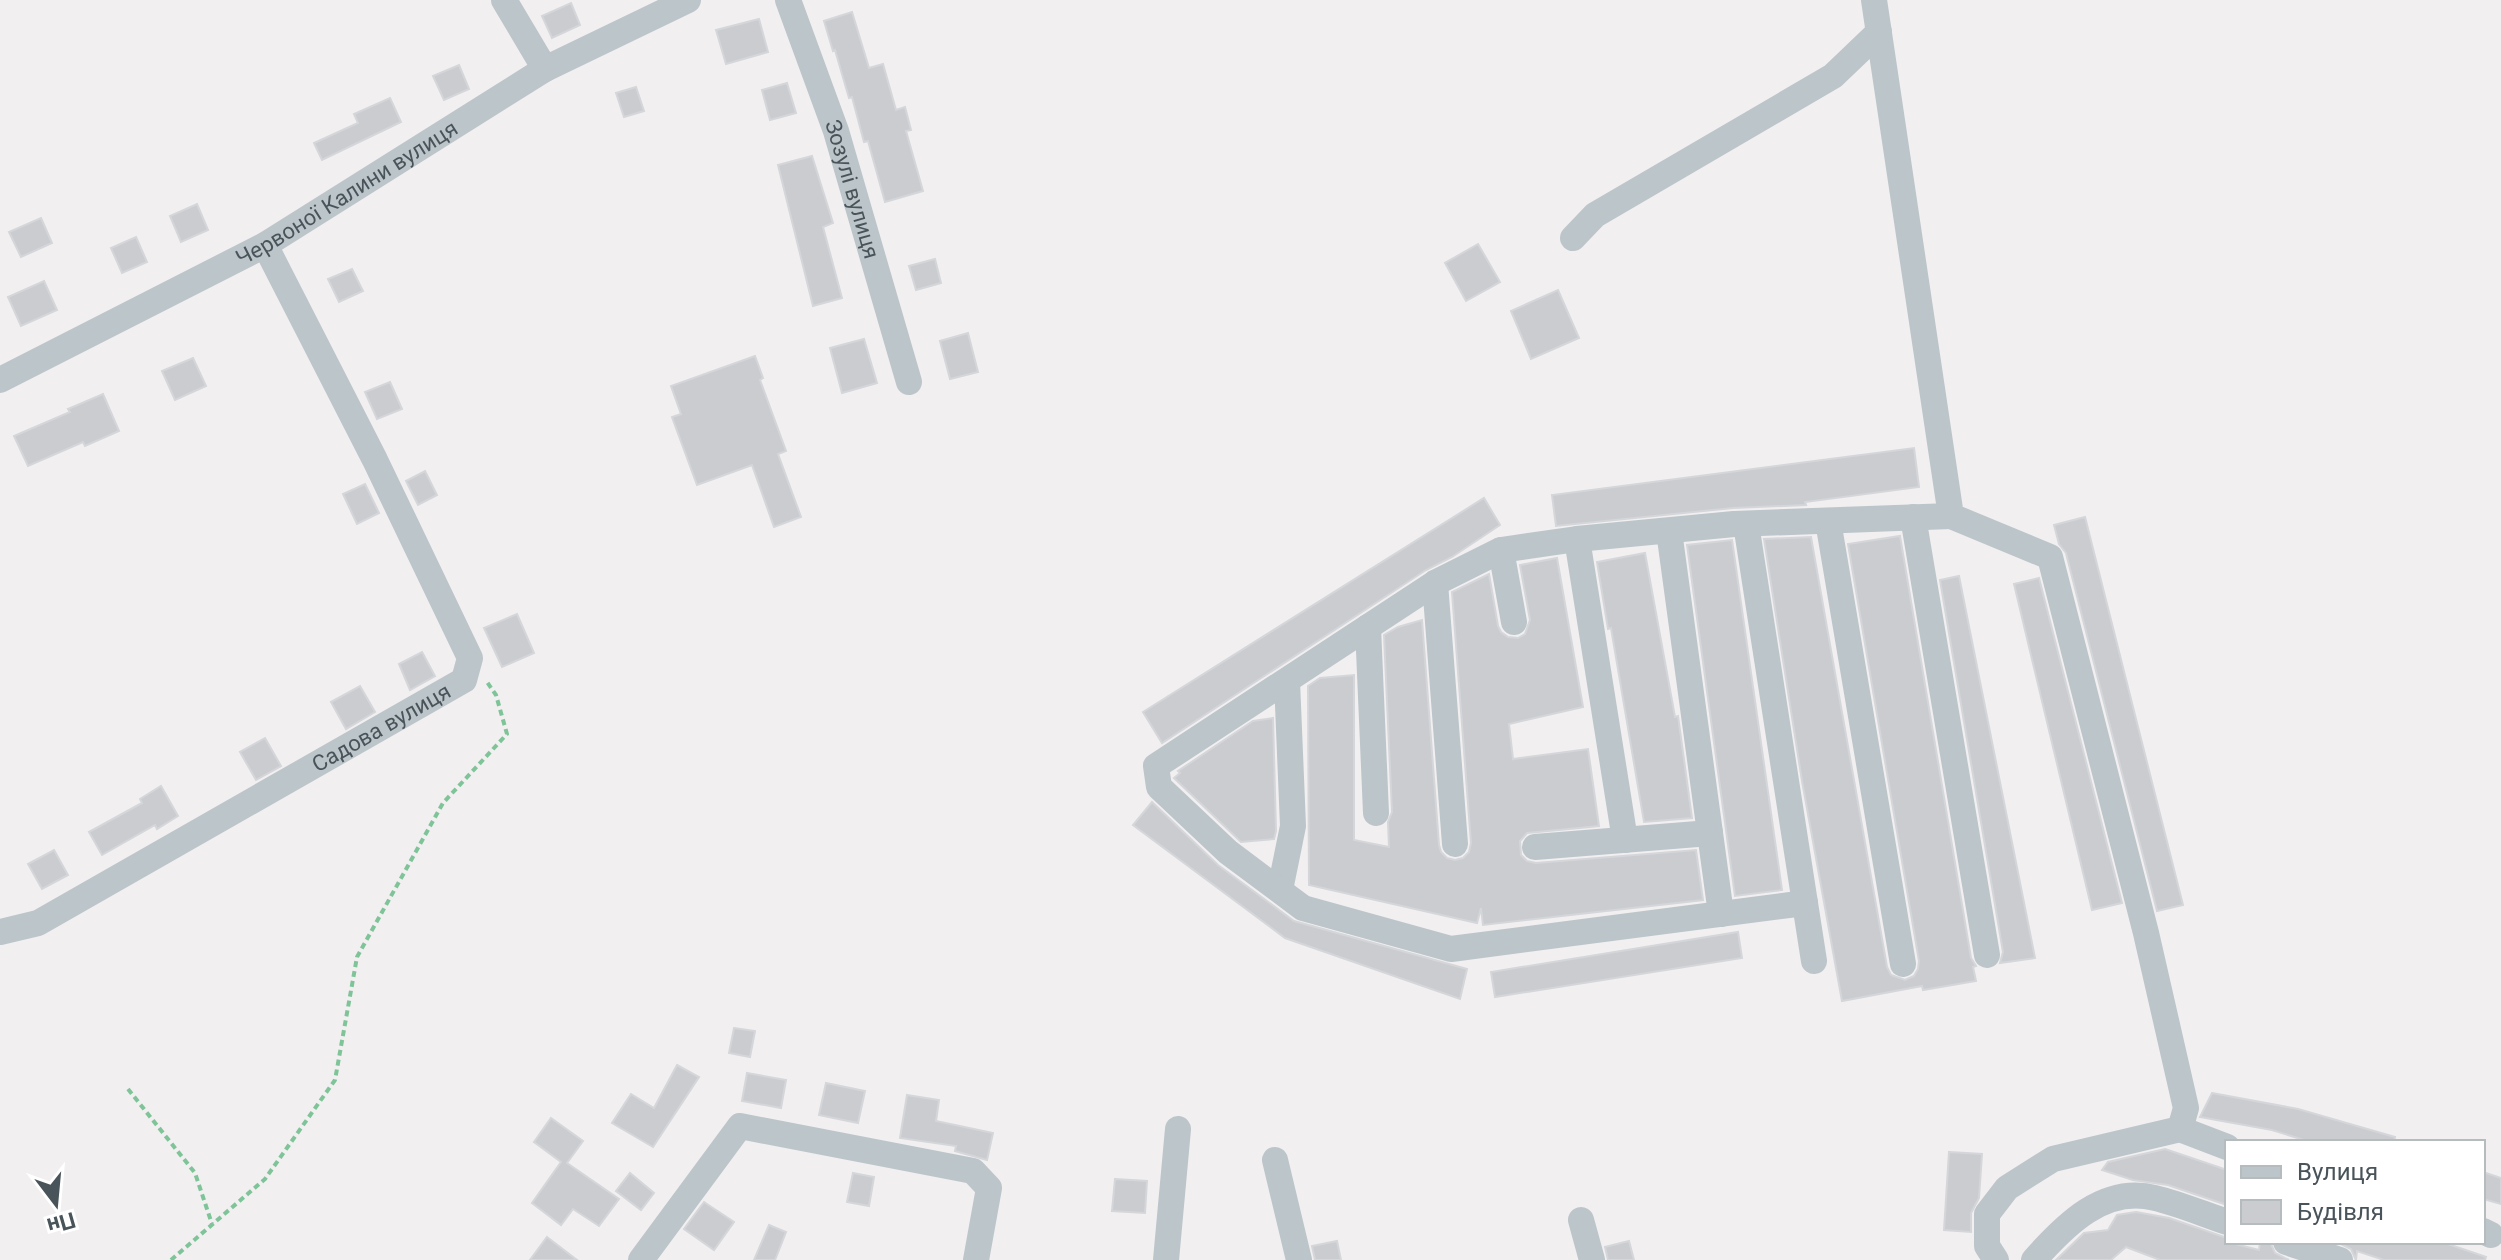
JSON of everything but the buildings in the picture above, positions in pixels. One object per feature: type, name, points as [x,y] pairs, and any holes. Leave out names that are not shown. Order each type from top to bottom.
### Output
[{"type":"street","points":[[504,0],[545,69]]},
{"type":"street","name":"Червоної Калини вулиця","points":[[0,380],[265,245],[545,69],[688,0]]},
{"type":"street","name":"Зозулі вулиця","points":[[788,0],[836,131],[909,382]]},
{"type":"street","points":[[1874,0],[1951,516]]},
{"type":"street","points":[[1573,238],[1595,215],[1833,76],[1879,32]]},
{"type":"street","points":[[265,245],[375,460],[470,658]]},
{"type":"street","points":[[1805,903],[1451,949],[1303,908],[1228,852],[1159,787],[1156,766],[1435,583],[1501,550],[1577,539],[1746,524],[1951,516],[2050,557],[2146,933],[2186,1108],[2180,1129]]},
{"type":"street","points":[[1913,517],[1987,955]]},
{"type":"street","points":[[1828,521],[1903,964]]},
{"type":"street","points":[[1746,524],[1814,961]]},
{"type":"street","points":[[1669,531],[1721,914]]},
{"type":"street","points":[[1577,539],[1625,840]]},
{"type":"street","points":[[1501,550],[1514,622]]},
{"type":"street","points":[[1435,583],[1455,844]]},
{"type":"street","points":[[1368,627],[1376,813]]},
{"type":"street","name":"Садова вулиця","points":[[0,932],[38,923],[464,680],[470,658]]},
{"type":"street","points":[[1280,890],[1293,826],[1287,681]]},
{"type":"street","points":[[1535,847],[1710,833]]},
{"type":"street","points":[[641,1260],[740,1126],[973,1171],[989,1188],[976,1260]]},
{"type":"street","points":[[1166,1260],[1178,1129]]},
{"type":"street","points":[[1988,1255],[1987,1214],[2007,1188],[2053,1159],[2180,1129],[2225,1146]]},
{"type":"street","points":[[1275,1160],[1299,1260]]},
{"type":"street","points":[[2034,1260],[2075,1218],[2097,1204],[2127,1196],[2153,1197],[2225,1221]]},
{"type":"street","points":[[1581,1220],[1592,1260]]},
{"type":"street","points":[[2292,1244],[2340,1260]]},
{"type":"path","points":[[171,1260],[265,1179],[335,1080],[357,957],[443,803],[507,734],[496,695],[470,658]]},
{"type":"path","points":[[128,1089],[195,1173],[212,1224]]}]
